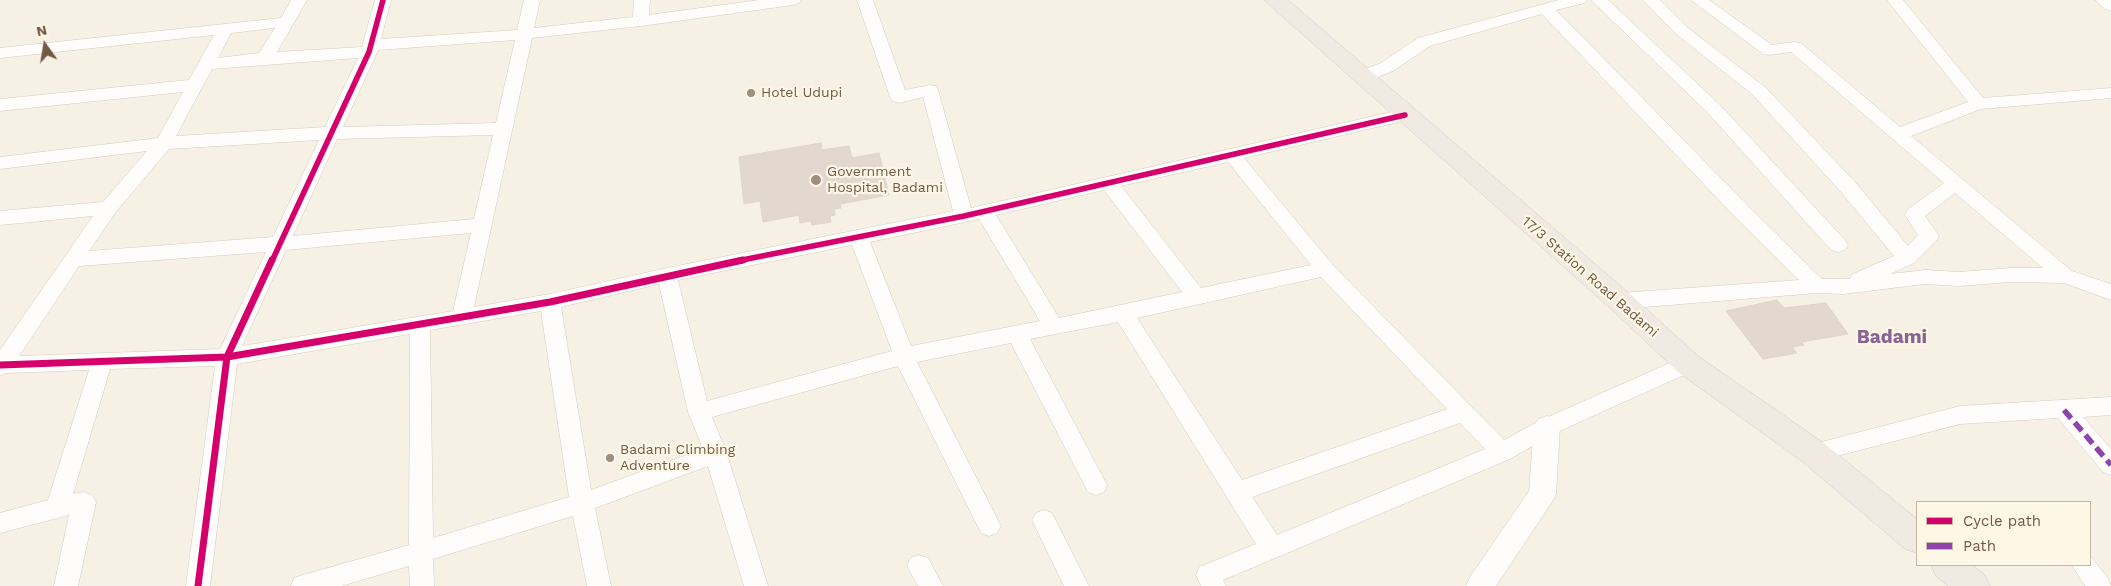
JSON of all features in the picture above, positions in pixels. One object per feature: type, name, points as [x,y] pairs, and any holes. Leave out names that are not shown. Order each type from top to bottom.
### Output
[{"type":"highway","name":"17/3 Station Road Badami","points":[[1275,0],[1405,116],[1620,301],[1688,364],[1814,453],[1916,538]]},
{"type":"highway","points":[[1949,566],[1973,586]]},
{"type":"street","points":[[265,58],[299,0]]},
{"type":"street","points":[[198,586],[227,356],[370,49],[383,0]]},
{"type":"street","points":[[462,316],[532,0]]},
{"type":"street","points":[[641,21],[642,0]]},
{"type":"street","points":[[206,64],[524,34],[641,21],[793,0]]},
{"type":"street","points":[[865,0],[899,97],[930,90],[964,216]]},
{"type":"street","points":[[1361,77],[1387,67],[1424,42],[1553,4],[1579,0]]},
{"type":"street","points":[[1599,0],[1713,108],[1838,245]]},
{"type":"street","points":[[1651,0],[1682,31],[1759,91],[1848,187],[1907,258]]},
{"type":"street","points":[[1699,0],[1769,50],[1795,47],[2065,276]]},
{"type":"street","points":[[1895,0],[1979,104]]},
{"type":"street","points":[[2103,0],[2111,6]]},
{"type":"street","points":[[1553,4],[1747,217],[1817,286]]},
{"type":"street","points":[[0,53],[286,22]]},
{"type":"street","points":[[0,365],[108,208],[164,143],[225,29]]},
{"type":"street","points":[[0,105],[195,85]]},
{"type":"street","points":[[1899,134],[1979,104],[2111,93]]},
{"type":"street","points":[[0,365],[227,356],[550,302],[667,276],[859,239],[984,212],[1405,116]]},
{"type":"street","points":[[0,163],[164,143],[331,133],[503,129]]},
{"type":"street","points":[[1233,156],[1325,269],[1502,452]]},
{"type":"street","points":[[1843,287],[1907,258],[1929,236],[1914,215],[1956,183]]},
{"type":"street","points":[[1109,184],[1197,297]]},
{"type":"street","points":[[0,218],[108,208]]},
{"type":"street","points":[[984,212],[1054,326]]},
{"type":"street","points":[[73,259],[279,244],[482,225]]},
{"type":"street","points":[[859,239],[904,356],[989,526]]},
{"type":"street","points":[[699,412],[904,356],[1123,313],[1325,269]]},
{"type":"street","points":[[1620,301],[1817,286],[1843,287],[1925,277],[1959,279],[2011,275],[2065,276],[2111,292]]},
{"type":"street","points":[[667,276],[699,412],[716,454],[756,586]]},
{"type":"street","points":[[550,302],[582,503],[599,586]]},
{"type":"street","points":[[1123,313],[1273,549]]},
{"type":"street","points":[[420,324],[422,586]]},
{"type":"street","points":[[1016,334],[1096,485]]},
{"type":"street","points":[[57,508],[102,361]]},
{"type":"street","points":[[1214,586],[1208,575],[1502,452],[1547,427],[1688,364]]},
{"type":"street","points":[[1814,453],[1960,415],[2111,406]]},
{"type":"street","points":[[2064,410],[2111,466]]},
{"type":"street","points":[[1237,492],[1465,412]]},
{"type":"street","points":[[1480,586],[1542,494],[1547,427]]},
{"type":"street","points":[[303,586],[582,503],[716,454]]},
{"type":"street","points":[[0,523],[84,502],[66,586]]},
{"type":"street","points":[[1044,520],[1077,586]]},
{"type":"street","points":[[2085,566],[2099,586]]},
{"type":"building","points":[[821,143],[822,150],[849,146],[852,158],[879,153],[889,195],[840,204],[841,208],[834,209],[835,215],[830,216],[831,222],[812,225],[811,221],[800,223],[799,215],[763,222],[760,201],[744,204],[739,157]]},
{"type":"building","points":[[1777,300],[1784,308],[1826,303],[1848,334],[1801,342],[1804,345],[1792,347],[1797,353],[1763,359],[1726,311]]},
{"type":"marked path","points":[[2064,410],[2111,465]]},
{"type":"cycle path","points":[[198,586],[227,357],[369,52],[383,0]]},
{"type":"cycle path","points":[[0,365],[227,357],[550,302],[667,275],[964,216],[1405,115]]},
{"type":"place","name":"Hotel Udupi","points":[[751,93]]},
{"type":"place","name":"Government Hospital, Badami","points":[[816,180]]},
{"type":"place","name":"Badami Climbing Adventure","points":[[610,458]]},
{"type":"district","name":"Badami","points":[[1892,337]]}]
